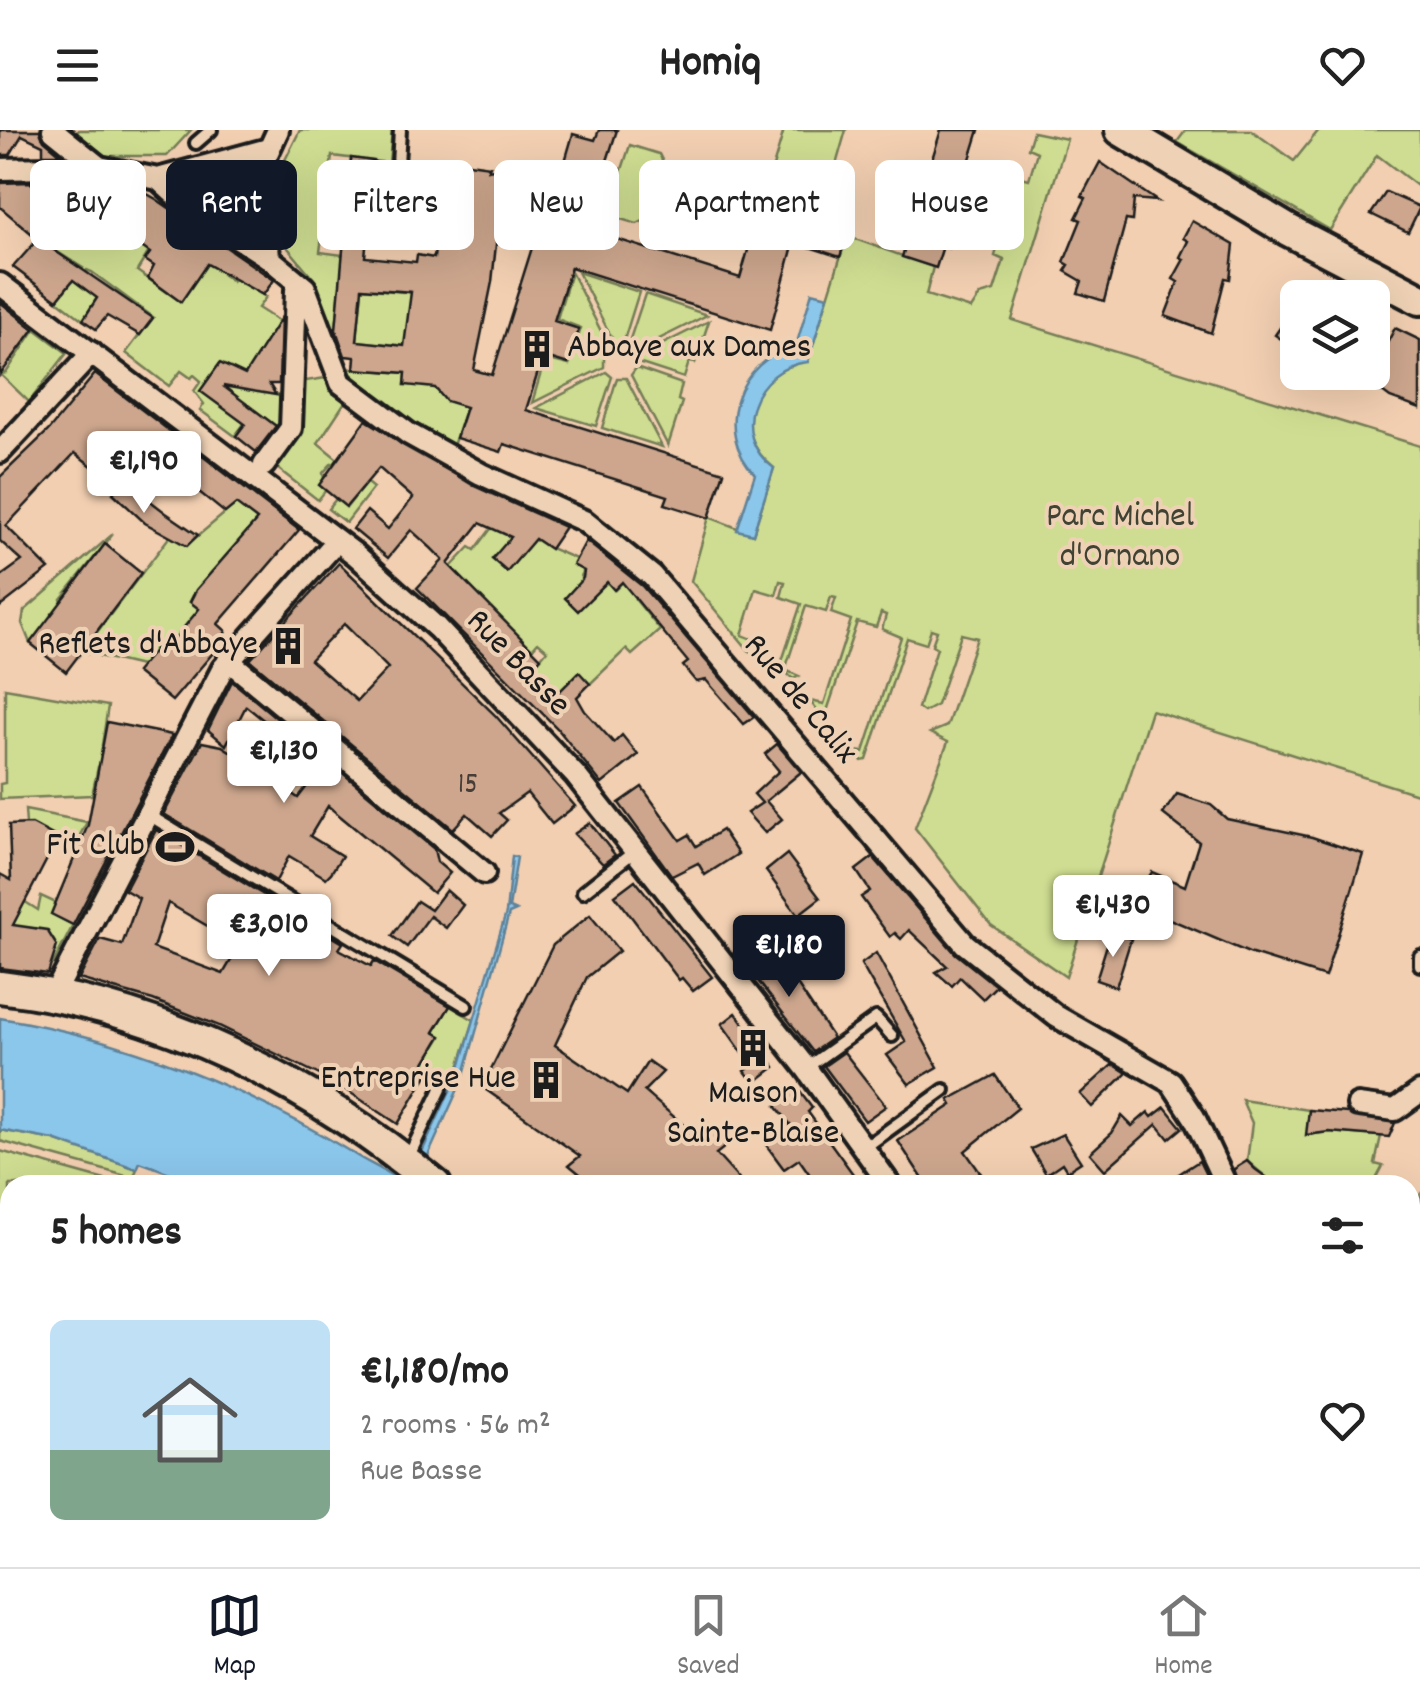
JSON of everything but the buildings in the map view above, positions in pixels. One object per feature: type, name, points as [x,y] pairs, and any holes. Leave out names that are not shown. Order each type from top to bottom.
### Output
[{"type":"street","points":[[53,130],[90,160]]},
{"type":"street","points":[[269,258],[261,188],[265,150],[278,130]]},
{"type":"street","points":[[1121,130],[1288,230],[1420,298]]},
{"type":"street","points":[[146,177],[158,179],[265,150]]},
{"type":"street","points":[[0,169],[30,168]]},
{"type":"street","points":[[158,179],[180,209],[269,258],[300,302],[291,428],[264,465]]},
{"type":"street","name":"Rue Basse","points":[[0,284],[338,540],[411,603],[532,725],[636,850],[806,1068],[883,1175]]},
{"type":"street","name":"Rue de Calix","points":[[300,302],[341,383],[409,434],[481,474],[584,521],[652,576],[965,944],[1056,1016],[1171,1082],[1194,1116],[1221,1175]]},
{"type":"street","points":[[0,452],[92,353]]},
{"type":"street","points":[[54,995],[228,660],[338,540]]},
{"type":"street","points":[[228,660],[484,873]]},
{"type":"street","points":[[0,986],[54,995],[147,1020],[245,1061],[317,1100],[424,1175]]},
{"type":"street","points":[[1171,1082],[1194,1085]]},
{"type":"street","points":[[1358,1106],[1395,1110],[1420,1092]]},
{"type":"lane","points":[[196,143],[210,130]]},
{"type":"lane","points":[[398,160],[400,130]]},
{"type":"lane","points":[[146,814],[466,1006]]},
{"type":"lane","points":[[583,892],[636,850]]},
{"type":"lane","points":[[1420,956],[1420,965]]},
{"type":"lane","points":[[806,1068],[876,1018],[892,1036]]},
{"type":"lane","points":[[406,1161],[442,1090]]},
{"type":"lane","points":[[864,1148],[944,1090]]},
{"type":"green space","points":[[79,130],[191,130],[167,156],[103,156],[75,135]]},
{"type":"green space","points":[[300,130],[392,130],[389,160],[332,156],[332,160],[317,160],[317,250],[343,255],[335,339],[314,279],[290,250],[297,250],[297,160],[285,160]]},
{"type":"green space","points":[[784,130],[846,130],[837,160],[775,160]]},
{"type":"green space","points":[[1186,130],[1251,130],[1294,161],[1319,130],[1420,130],[1420,188],[1377,155],[1330,230],[1177,142]]},
{"type":"green space","name":"Parc Michel d'Ornano","points":[[1033,132],[1067,139],[1012,320],[1420,446],[1420,795],[1151,710],[1066,977],[991,925],[915,828],[948,742],[930,733],[947,726],[977,638],[961,634],[937,705],[924,712],[918,708],[937,648],[932,645],[937,631],[931,629],[926,644],[907,638],[867,760],[862,761],[853,751],[864,752],[901,637],[882,629],[886,615],[881,613],[876,627],[857,622],[824,720],[810,701],[824,704],[851,620],[831,613],[836,598],[831,597],[826,612],[806,606],[785,670],[799,676],[793,679],[780,667],[801,604],[781,597],[785,582],[780,581],[776,595],[756,589],[742,635],[755,640],[752,654],[691,581],[709,517],[753,534],[774,468],[759,453],[751,437],[752,404],[773,376],[808,361],[843,250],[855,250],[855,239],[875,246],[875,250],[886,250],[933,267],[926,295],[971,309],[980,295],[994,291],[1004,260],[995,256],[997,250],[1024,250],[1024,178],[1029,179],[1037,152],[1028,148]]},
{"type":"green space","points":[[630,145],[659,154],[662,160],[639,160],[637,224],[619,219],[619,178]]},
{"type":"green space","points":[[146,236],[153,245],[137,271],[181,302],[199,275],[163,255],[227,266],[222,274],[232,281],[236,277],[266,297],[258,308],[280,322],[245,375],[271,393],[286,396],[282,431],[254,410],[235,436],[200,410],[204,404],[194,391],[201,381],[194,375],[191,378],[181,371],[169,386],[126,353],[153,317],[92,272],[87,270],[81,279],[97,298],[83,320],[57,300],[83,268],[54,250],[146,250]]},
{"type":"green space","points":[[571,272],[609,347],[604,354],[604,367],[532,403],[545,359],[569,365],[581,328],[557,319]]},
{"type":"green space","points":[[578,272],[639,292],[623,343],[615,344]]},
{"type":"green space","points":[[362,288],[414,293],[408,346],[357,341]]},
{"type":"green space","points":[[645,294],[707,315],[635,351],[628,345]]},
{"type":"green space","points":[[709,321],[695,363],[689,362],[684,378],[638,363],[637,357]]},
{"type":"green space","points":[[35,329],[67,353],[29,402],[0,374],[6,373]]},
{"type":"green space","points":[[344,368],[406,373],[405,385],[432,382],[446,401],[471,391],[453,446],[405,419]]},
{"type":"green space","points":[[636,368],[682,384],[678,400],[682,402],[668,446],[631,375]]},
{"type":"green space","points":[[606,372],[612,377],[596,426],[536,408]]},
{"type":"green space","points":[[326,378],[330,391],[345,402],[318,443],[373,488],[346,523],[328,509],[336,499],[347,507],[362,488],[332,463],[323,473],[326,490],[318,500],[272,464],[299,382]]},
{"type":"green space","points":[[617,378],[626,378],[662,447],[602,428]]},
{"type":"green space","points":[[237,503],[257,520],[196,590],[190,602],[202,611],[171,643],[158,645],[141,666],[82,652],[170,536],[187,545]]},
{"type":"green space","points":[[502,514],[550,548],[576,559],[574,565],[584,571],[581,576],[591,585],[607,582],[615,590],[632,572],[649,588],[635,599],[660,630],[632,655],[626,649],[590,684],[578,673],[560,694],[533,667],[547,650],[538,642],[520,663],[451,567],[470,547],[475,550]]},
{"type":"green space","points":[[113,534],[30,643],[22,623],[24,611]]},
{"type":"green space","points":[[5,688],[108,706],[102,745],[129,751],[118,771],[98,767],[92,795],[0,799],[0,784],[5,783]]},
{"type":"green space","points":[[25,810],[87,822],[74,846],[26,824]]},
{"type":"green space","points":[[0,886],[38,910],[41,896],[56,903],[52,914],[73,925],[53,964],[47,963],[56,952],[54,941],[0,935]]},
{"type":"green space","points":[[450,1006],[474,1020],[454,1083],[423,1066],[441,1037],[434,1032]]},
{"type":"green space","points":[[1242,1100],[1309,1110],[1307,1135],[1329,1132],[1381,1136],[1375,1164],[1383,1166],[1378,1175],[1264,1175],[1247,1161],[1252,1123]]},
{"type":"green space","points":[[0,1130],[54,1140],[137,1169],[134,1175],[122,1175],[0,1141]]},
{"type":"green space","points":[[0,1151],[87,1175],[0,1175]]},
{"type":"water","points":[[812,292],[828,296],[808,362],[774,376],[754,404],[752,438],[760,454],[774,468],[753,534],[737,530],[755,474],[742,457],[735,438],[738,399],[759,365],[796,346]]},
{"type":"water","points":[[512,856],[517,857],[509,908],[516,911],[509,914],[463,1078],[428,1156],[422,1152],[459,1071],[506,913]]},
{"type":"water","points":[[0,1018],[93,1038],[184,1069],[271,1108],[391,1175],[175,1175],[140,1162],[137,1169],[54,1140],[0,1130]]},
{"type":"place","name":"Abbaye aux Dames","points":[[537,349]]},
{"type":"place","name":"Reflets d'Abbaye","points":[[288,646]]},
{"type":"place","name":"Fit Club","points":[[175,847]]},
{"type":"place","name":"Maison Sainte-Blaise","points":[[753,1048]]},
{"type":"place","name":"Entreprise Hue","points":[[546,1080]]}]
